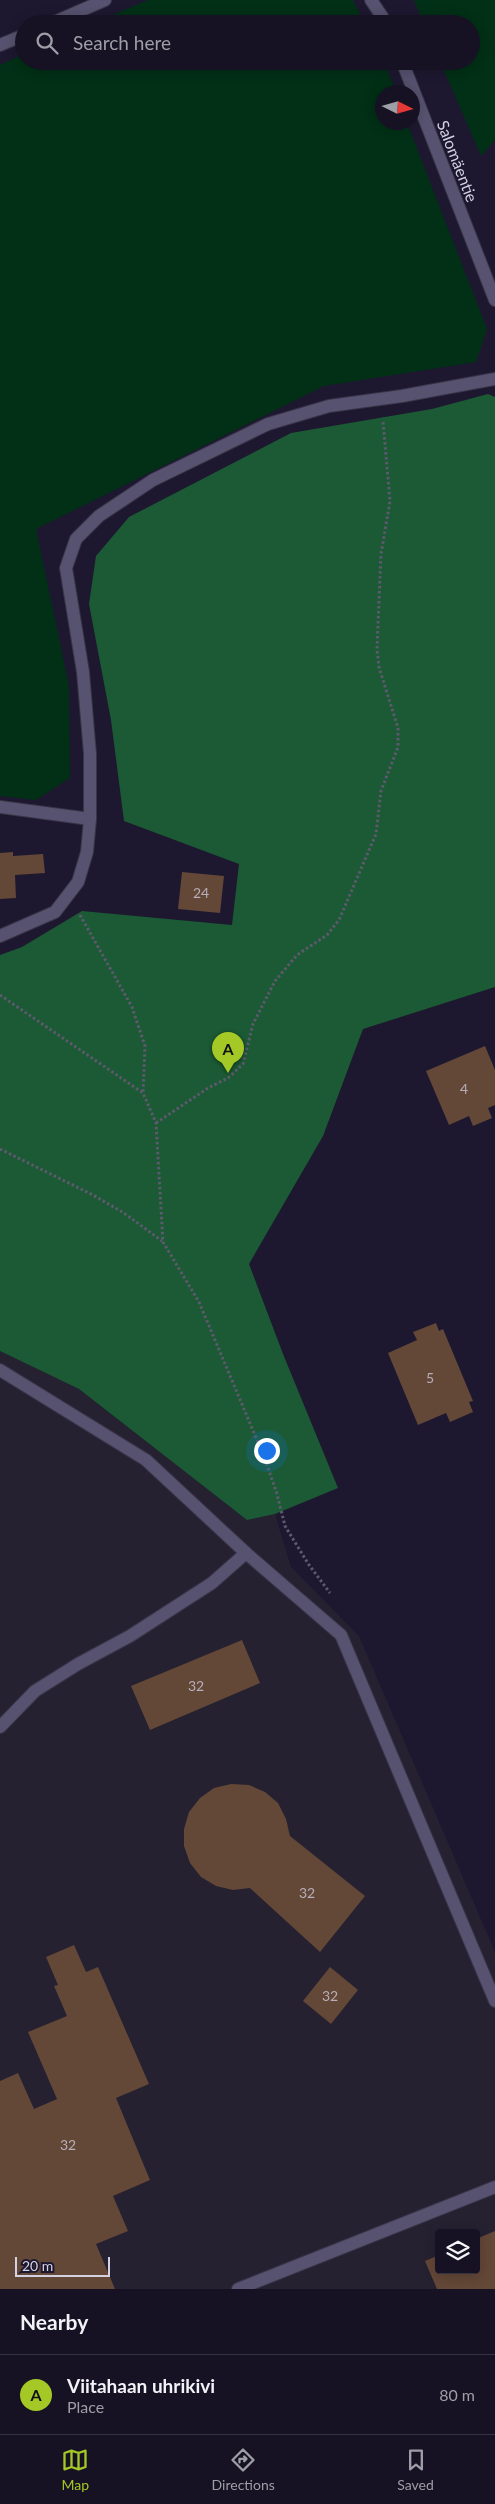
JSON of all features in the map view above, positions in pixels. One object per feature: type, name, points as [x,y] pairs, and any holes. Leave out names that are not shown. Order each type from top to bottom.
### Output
[{"type":"street","points":[[71,15],[105,0]]},
{"type":"street","points":[[371,0],[381,15]]},
{"type":"street","points":[[0,45],[15,39]]},
{"type":"street","name":"Salomäentie","points":[[406,70],[495,300]]},
{"type":"street","points":[[0,936],[55,912],[78,882],[87,852],[90,819],[90,754],[84,681],[66,568],[76,540],[99,516],[153,480],[268,424],[329,406],[495,379]]},
{"type":"street","points":[[0,807],[90,819]]},
{"type":"street","points":[[0,1370],[146,1460],[246,1553],[340,1634],[495,2001]]},
{"type":"street","points":[[0,1726],[35,1692],[78,1664],[130,1636],[212,1583],[246,1553]]},
{"type":"street","points":[[238,2289],[495,2187]]},
{"type":"path","points":[[156,1123],[208,1088],[228,1078],[244,1064],[253,1024],[275,981],[297,955],[327,935],[339,920],[376,834],[381,791],[398,747],[398,728],[379,666],[377,650],[380,554],[390,501],[381,399]]},
{"type":"path","points":[[67,896],[94,937],[132,1007],[145,1046],[143,1093],[156,1123],[163,1242]]},
{"type":"path","points":[[0,995],[143,1093]]},
{"type":"path","points":[[0,1149],[93,1195],[124,1213],[163,1242],[199,1302],[264,1458],[285,1526],[309,1565],[334,1598]]},
{"type":"shaded area","points":[[0,1351],[79,1389],[247,1520],[275,1514],[291,1567],[359,1636],[495,1952],[495,2289],[0,2289]]},
{"type":"green space","points":[[148,0],[353,0],[360,15],[112,15]]},
{"type":"green space","points":[[414,0],[495,0],[495,140],[481,156],[444,70],[480,70],[480,15],[420,15]]},
{"type":"green space","points":[[15,58],[15,70],[387,70],[393,85],[375,85],[375,130],[410,130],[487,329],[476,362],[324,386],[36,529],[69,686],[70,778],[36,800],[0,796],[0,65]]},
{"type":"green space","points":[[488,394],[495,397],[495,987],[363,1029],[323,1136],[249,1264],[283,1354],[338,1488],[275,1514],[247,1520],[79,1389],[0,1351],[0,955],[22,947],[82,911],[232,925],[239,864],[124,821],[111,720],[89,604],[96,556],[129,517],[291,433],[432,409]]},
{"type":"building","points":[[13,852],[13,856],[43,854],[45,873],[15,875],[16,898],[0,899],[0,853]]},
{"type":"building","points":[[182,872],[224,876],[220,913],[178,909]]},
{"type":"building","points":[[485,1046],[495,1070],[495,1105],[488,1108],[492,1118],[473,1126],[469,1116],[449,1125],[426,1071]]},
{"type":"building","points":[[436,1323],[439,1331],[443,1329],[473,1401],[469,1402],[473,1412],[450,1422],[446,1413],[418,1425],[388,1353],[417,1340],[413,1332]]},
{"type":"building","points":[[242,1640],[260,1683],[150,1730],[131,1686]]},
{"type":"building","points":[[231,1784],[249,1785],[265,1792],[278,1803],[286,1819],[290,1836],[365,1896],[320,1952],[250,1888],[233,1890],[216,1886],[201,1877],[190,1863],[184,1846],[184,1829],[189,1812],[200,1798],[214,1788]]},
{"type":"building","points":[[74,1945],[86,1972],[98,1967],[149,2084],[116,2098],[150,2180],[113,2196],[128,2231],[96,2244],[115,2289],[0,2289],[0,2081],[18,2073],[34,2109],[57,2099],[28,2032],[67,2016],[54,1986],[58,1985],[46,1957]]},
{"type":"building","points":[[330,1967],[358,1990],[331,2024],[303,2001]]},
{"type":"building","points":[[495,2231],[495,2289],[437,2289],[425,2261],[435,2257],[435,2274],[480,2274],[480,2237]]},
{"type":"place","name":"Viitahaan uhrikivi","points":[[228,1073]]}]
